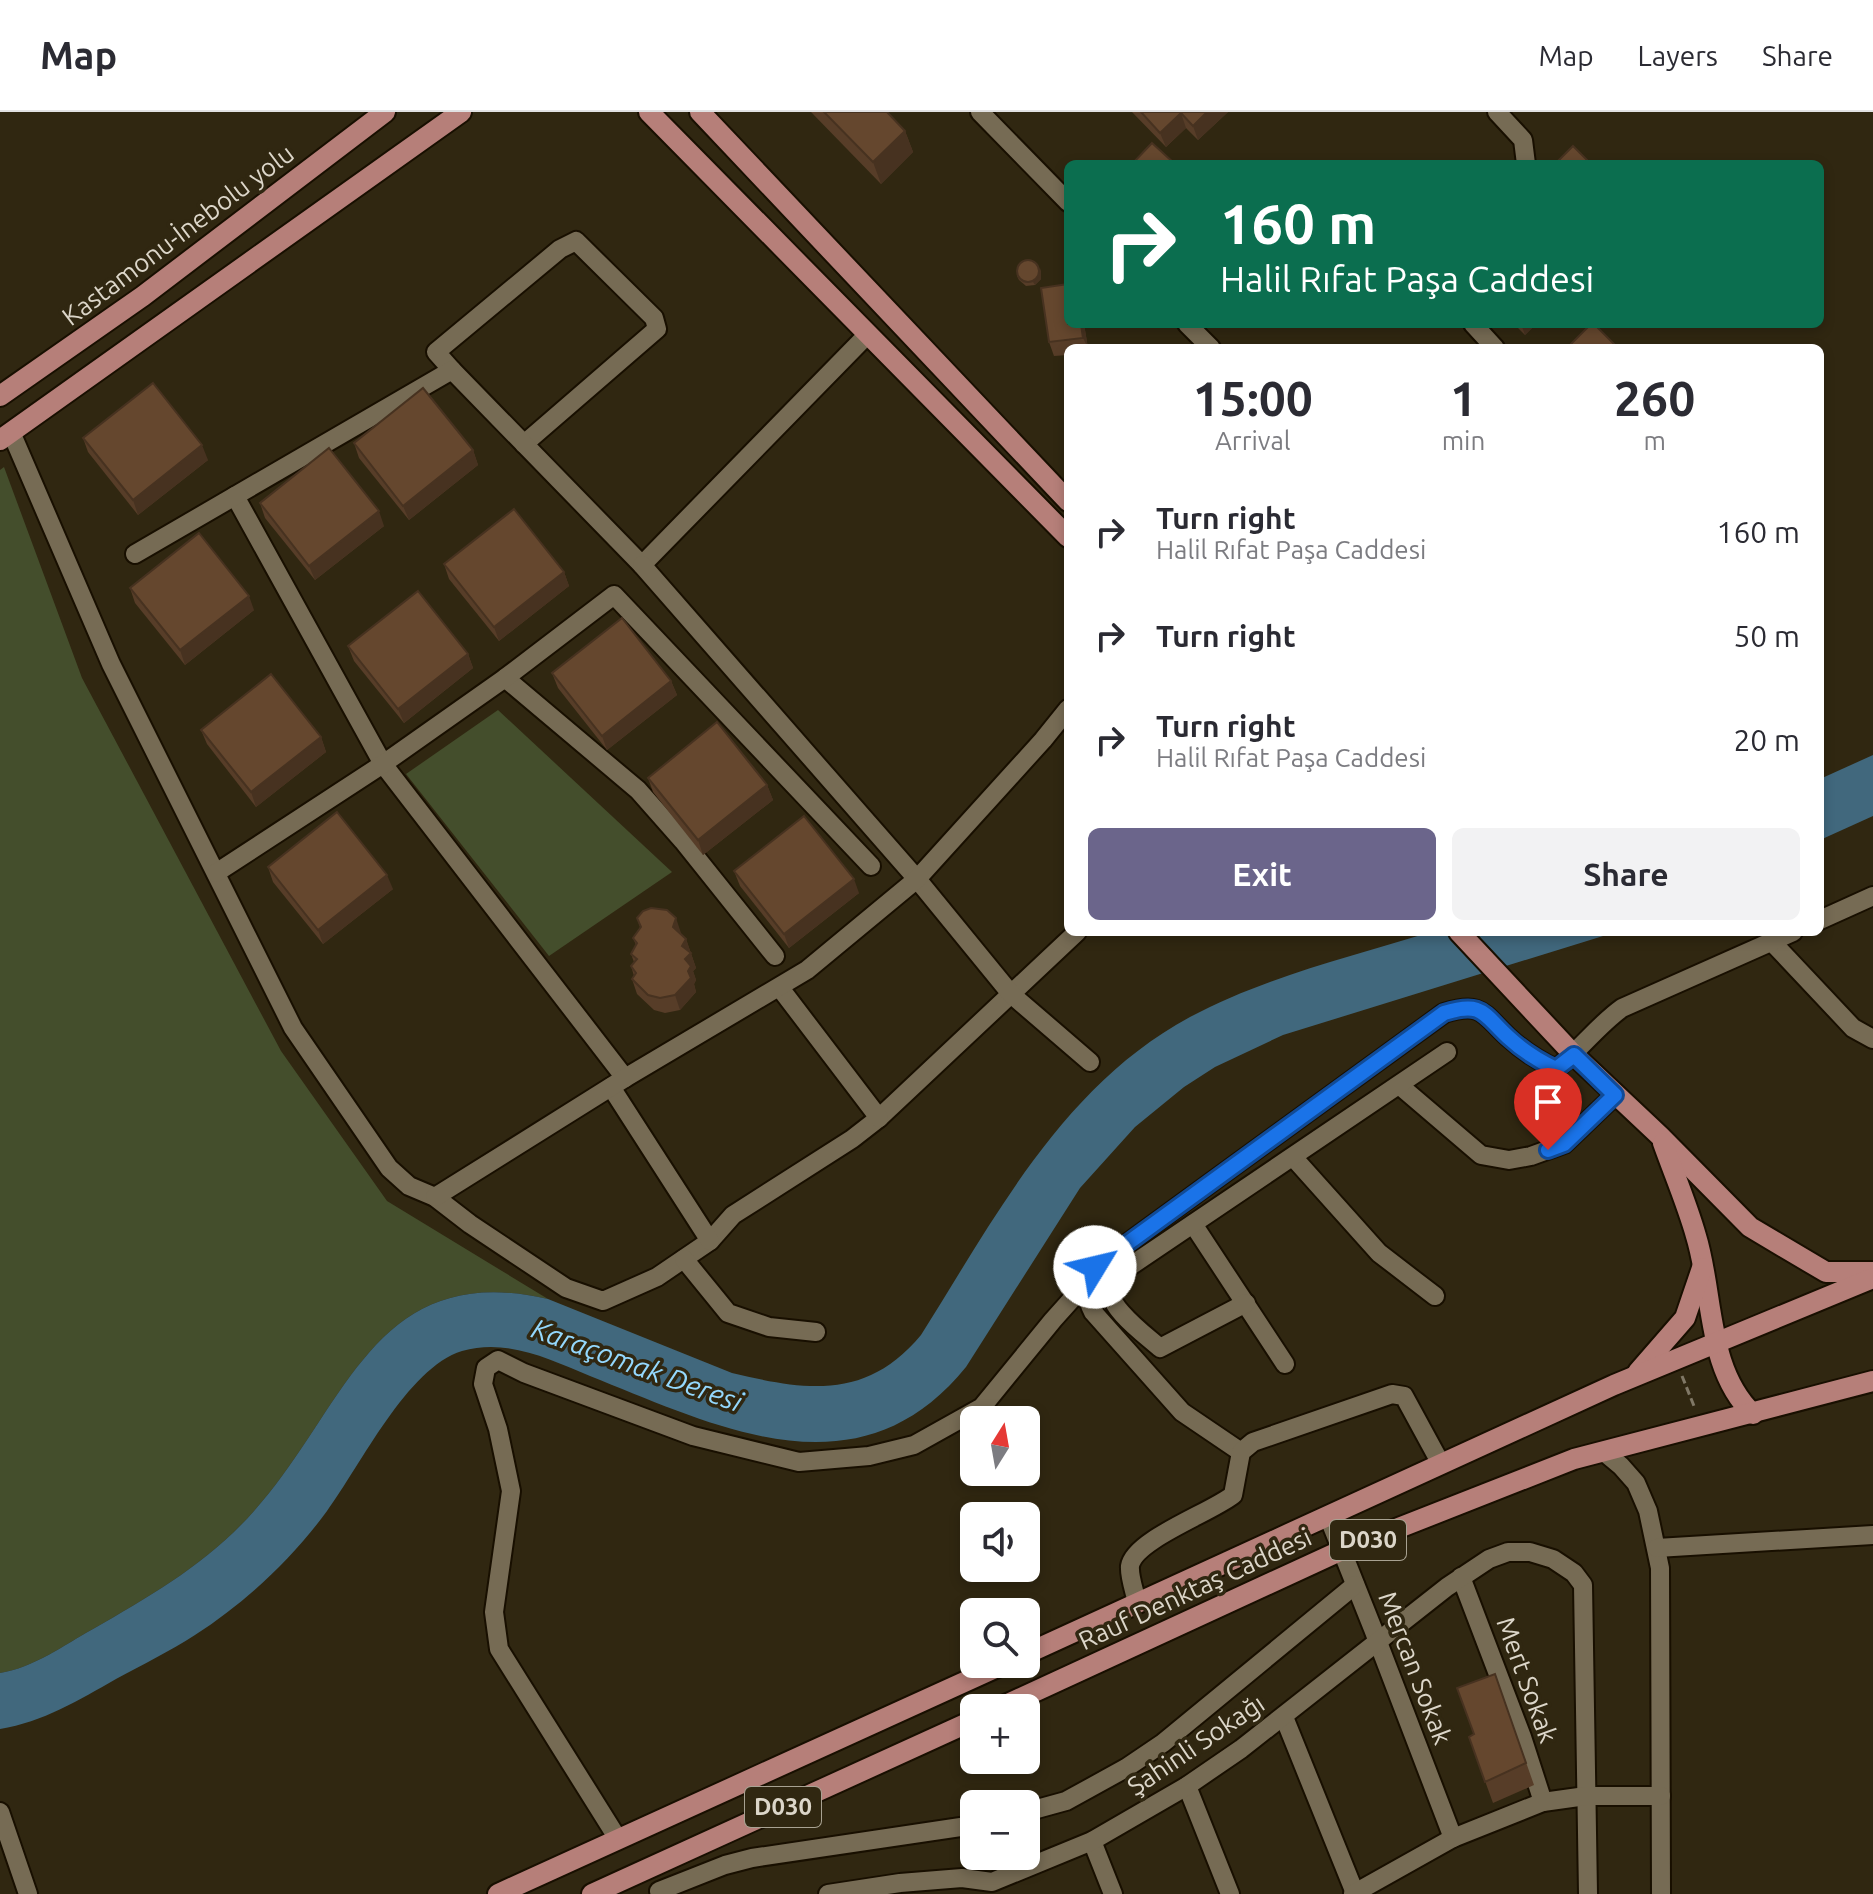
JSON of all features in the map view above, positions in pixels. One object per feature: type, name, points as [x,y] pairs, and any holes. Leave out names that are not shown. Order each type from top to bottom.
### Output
[{"type":"main road","name":"Kastamonu-İnebolu yolu","points":[[0,396],[143,296],[385,112]]},
{"type":"main road","points":[[6,436],[461,112]]},
{"type":"main road","points":[[649,112],[1064,533]]},
{"type":"main road","points":[[700,112],[1064,497]]},
{"type":"main road","points":[[1463,936],[1574,1055],[1750,1227],[1826,1272],[1873,1275]]},
{"type":"main road","points":[[1660,1136],[1697,1237],[1718,1343],[1730,1383],[1738,1400],[1753,1414]]},
{"type":"main road","points":[[1633,1378],[1685,1318],[1702,1265]]},
{"type":"main road","name":"Rauf Denktaş Caddesi","points":[[1040,1648],[1633,1378],[1873,1275]]},
{"type":"main road","name":"Rauf Denktaş Caddesi","points":[[1029,1694],[1340,1551],[1574,1459],[1873,1381]]},
{"type":"main road","points":[[498,1894],[973,1678]]},
{"type":"main road","name":"D030","points":[[592,1894],[960,1726]]},
{"type":"street","points":[[980,112],[1064,198]]},
{"type":"street","points":[[1497,112],[1523,140],[1526,160]]},
{"type":"street","points":[[524,444],[657,329],[654,318],[576,241],[560,249],[436,352],[452,370],[524,444],[642,565],[917,879],[1011,994],[1090,1062]]},
{"type":"street","points":[[1191,328],[1207,344]]},
{"type":"street","points":[[1477,328],[1491,344]]},
{"type":"street","points":[[642,565],[868,334]]},
{"type":"street","points":[[135,554],[452,370]]},
{"type":"street","points":[[6,436],[111,664],[293,1028],[389,1168],[409,1186],[435,1197],[566,1288],[603,1301],[657,1277],[710,1241],[733,1215],[852,1139],[879,1118],[1073,936]]},
{"type":"street","points":[[235,496],[383,764],[618,1082],[710,1241]]},
{"type":"street","points":[[216,873],[383,764],[505,678],[614,595],[871,866]]},
{"type":"street","points":[[505,678],[638,790],[775,956]]},
{"type":"street","points":[[435,1197],[618,1082],[807,970],[917,879],[1064,714]]},
{"type":"street","points":[[1824,918],[1873,896]]},
{"type":"street","points":[[618,1839],[499,1649],[494,1612],[511,1491],[498,1429],[483,1384],[486,1368],[498,1360],[524,1373],[693,1436],[799,1462],[869,1456],[914,1445],[982,1407],[1088,1281],[1095,1267],[1444,1013],[1464,1007],[1486,1013],[1508,1038],[1556,1069],[1574,1055],[1587,1037],[1622,1008],[1785,936]]},
{"type":"street","points":[[1772,942],[1853,1028],[1873,1039]]},
{"type":"street","points":[[780,988],[879,1118]]},
{"type":"street","points":[[1246,1303],[1160,1348],[1115,1307],[1111,1296],[1112,1285],[1123,1271],[1447,1052]]},
{"type":"street","points":[[1399,1085],[1481,1155],[1509,1160],[1564,1144],[1615,1095]]},
{"type":"street","points":[[1293,1157],[1379,1253],[1435,1296]]},
{"type":"street","points":[[1193,1224],[1285,1364]]},
{"type":"street","points":[[684,1259],[728,1313],[769,1327],[816,1332]]},
{"type":"street","points":[[1088,1281],[1087,1300],[1093,1312],[1172,1401],[1182,1412],[1241,1452]]},
{"type":"street","points":[[1137,1603],[1130,1567],[1134,1555],[1146,1543],[1216,1508],[1233,1495],[1241,1452],[1253,1442],[1392,1394],[1404,1396],[1413,1408],[1441,1464]]},
{"type":"street","points":[[1603,1451],[1636,1483],[1648,1511],[1660,1568],[1661,1894]]},
{"type":"street","name":"Mercan Sokak","points":[[1328,1516],[1453,1838]]},
{"type":"street","points":[[1657,1548],[1873,1535]]},
{"type":"street","name":"Şahinli Sokağı","points":[[828,1894],[962,1878],[993,1888],[1092,1841],[1187,1786],[1284,1717],[1461,1577],[1489,1559],[1508,1552],[1530,1552],[1553,1559],[1574,1573],[1583,1585],[1586,1796]]},
{"type":"street","name":"Mert Sokak","points":[[1461,1577],[1522,1737],[1543,1802]]},
{"type":"street","points":[[1040,1808],[1066,1801],[1139,1760],[1355,1585]]},
{"type":"street","points":[[1284,1717],[1354,1894],[1453,1838],[1543,1802],[1586,1796],[1661,1796]]},
{"type":"street","points":[[1187,1786],[1230,1894]]},
{"type":"street","points":[[1583,1893],[1586,1796]]},
{"type":"street","points":[[0,1812],[28,1894]]},
{"type":"street","points":[[650,1869],[660,1892],[725,1865],[752,1858],[960,1827]]},
{"type":"street","points":[[1092,1841],[1113,1894]]},
{"type":"path","points":[[1676,1360],[1702,1426]]},
{"type":"green space","points":[[4,467],[82,678],[281,1051],[387,1201],[548,1299],[489,1292],[441,1301],[403,1321],[370,1351],[286,1471],[254,1511],[218,1547],[158,1590],[60,1649],[24,1666],[0,1673],[0,470]]},
{"type":"green space","points":[[498,710],[672,872],[549,956],[406,774]]},
{"type":"water","points":[[1873,755],[1873,816],[1824,838],[1824,777]]},
{"type":"water","name":"Karaçomak Deresi","points":[[1418,936],[1603,936],[1283,1035],[1215,1067],[1184,1087],[1135,1127],[1080,1188],[966,1367],[924,1407],[880,1431],[834,1441],[786,1440],[737,1430],[688,1415],[528,1352],[495,1347],[462,1351],[442,1361],[404,1397],[313,1529],[250,1594],[195,1635],[88,1695],[46,1716],[0,1729],[0,1673],[24,1666],[60,1649],[158,1590],[218,1547],[254,1511],[286,1471],[370,1351],[403,1321],[441,1301],[489,1292],[548,1299],[732,1373],[811,1386],[857,1380],[879,1371],[921,1335],[1035,1158],[1104,1079],[1145,1046],[1190,1017],[1248,990]]},
{"type":"building","points":[[824,112],[887,112],[905,131],[873,162]]},
{"type":"building","points":[[1141,112],[1207,112],[1193,126],[1181,113],[1160,133]]},
{"type":"building","points":[[1152,143],[1171,160],[1136,160]]},
{"type":"building","points":[[1573,146],[1587,160],[1559,160]]},
{"type":"building","points":[[1024,260],[1032,260],[1039,271],[1032,282],[1024,282],[1017,275],[1017,267]]},
{"type":"building","points":[[1064,285],[1064,328],[1082,328],[1083,338],[1049,342],[1041,288]]},
{"type":"building","points":[[1587,328],[1598,328],[1614,344],[1571,344]]},
{"type":"building","points":[[153,383],[202,445],[133,500],[83,438]]},
{"type":"building","points":[[423,388],[473,450],[403,506],[354,443]]},
{"type":"building","points":[[329,448],[379,511],[309,566],[260,503]]},
{"type":"building","points":[[514,509],[564,572],[494,627],[444,564]]},
{"type":"building","points":[[199,533],[249,596],[180,650],[130,588]]},
{"type":"building","points":[[418,591],[468,654],[398,709],[348,646]]},
{"type":"building","points":[[622,618],[671,681],[602,736],[552,673]]},
{"type":"building","points":[[271,674],[321,737],[251,792],[201,730]]},
{"type":"building","points":[[717,722],[767,785],[698,840],[648,778]]},
{"type":"building","points":[[337,812],[387,875],[318,930],[268,867]]},
{"type":"building","points":[[804,816],[854,879],[784,934],[734,871]]},
{"type":"building","points":[[651,908],[667,910],[676,918],[673,927],[686,939],[682,946],[691,953],[685,959],[691,966],[688,971],[691,978],[675,995],[660,998],[648,995],[632,979],[636,973],[631,966],[637,959],[631,954],[637,943],[633,938],[641,927],[637,918]]},
{"type":"building","points":[[1495,1674],[1526,1763],[1485,1782],[1469,1737],[1474,1734],[1457,1688]]},
{"type":"route","points":[[1095,1267],[1444,1013],[1464,1007],[1486,1013],[1508,1038],[1556,1069],[1574,1055],[1615,1095],[1564,1144],[1548,1150]]}]
